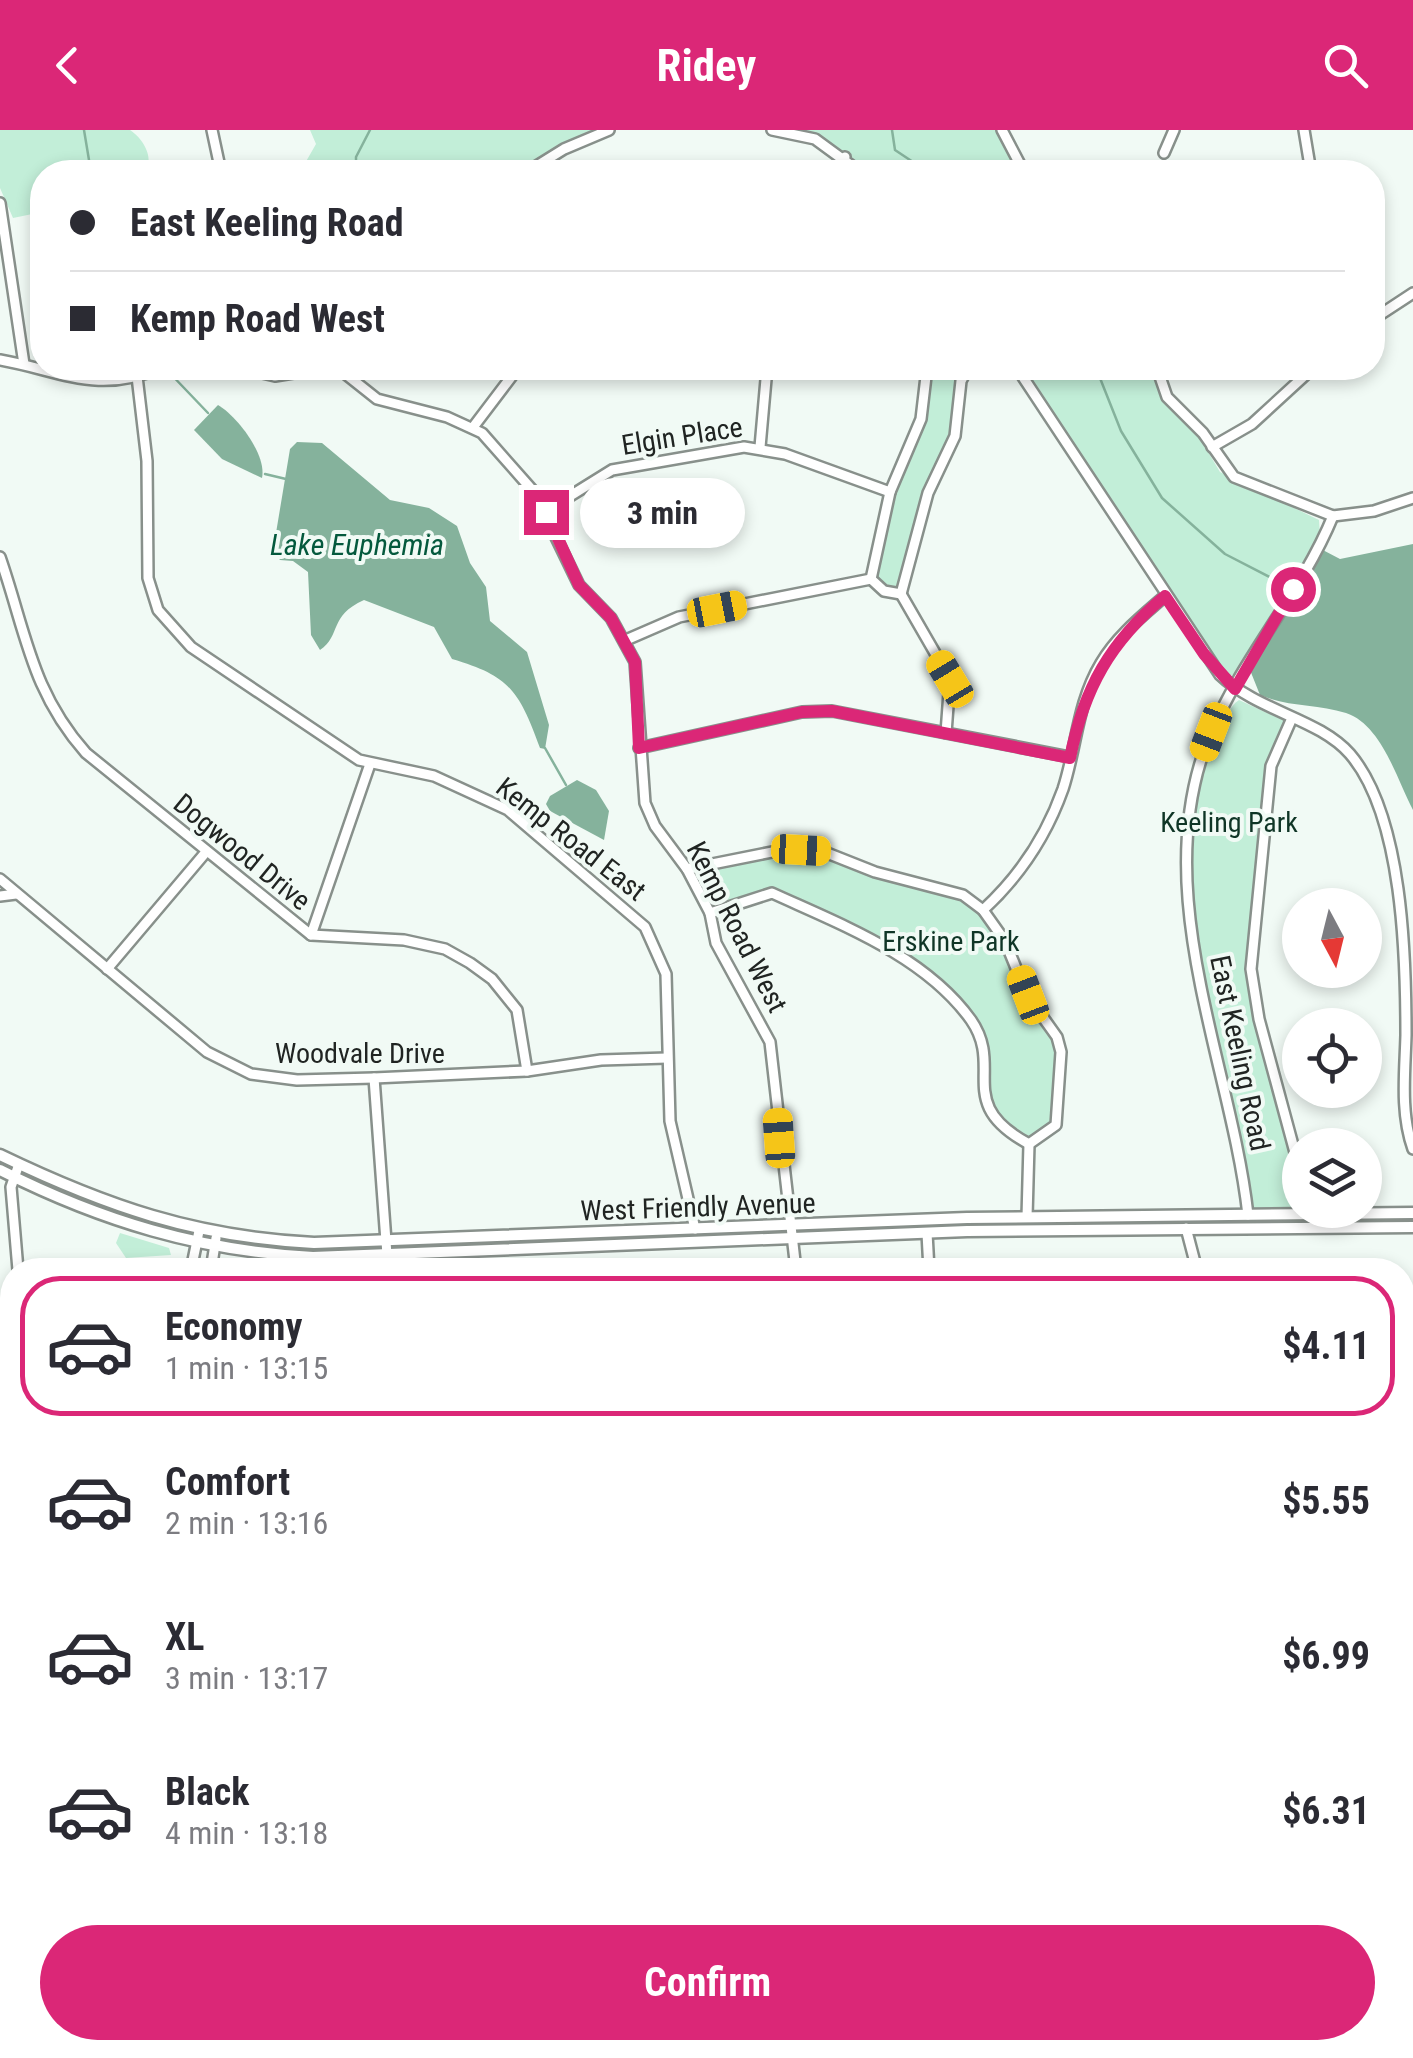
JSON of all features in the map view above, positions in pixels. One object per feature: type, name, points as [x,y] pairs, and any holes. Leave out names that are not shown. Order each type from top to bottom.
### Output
[{"type":"main road","name":"West Friendly Avenue","points":[[0,1155],[120,1209],[199,1232],[314,1244],[1027,1217],[1282,1213]]},
{"type":"main road","name":"West Friendly Avenue","points":[[0,1170],[116,1221],[196,1244],[314,1256],[927,1233],[1282,1228]]},
{"type":"main road","name":"West Friendly Avenue","points":[[1382,1213],[1413,1213]]},
{"type":"main road","name":"West Friendly Avenue","points":[[1382,1227],[1413,1227]]},
{"type":"street","points":[[212,130],[218,160]]},
{"type":"street","points":[[546,160],[609,130]]},
{"type":"street","points":[[772,130],[815,140],[848,160]]},
{"type":"street","points":[[1002,130],[1018,160]]},
{"type":"street","points":[[1164,153],[1174,130]]},
{"type":"street","points":[[1304,130],[1308,160]]},
{"type":"street","points":[[0,203],[24,364]]},
{"type":"street","points":[[1385,312],[1413,293]]},
{"type":"street","points":[[0,360],[30,365]]},
{"type":"street","name":"Kemp Road East","points":[[138,380],[147,461],[146,558],[158,610],[191,647],[323,738],[370,764],[434,776],[493,802],[629,909],[655,942],[666,974],[670,1121],[695,1229]]},
{"type":"street","points":[[353,380],[377,399],[474,426],[509,380]]},
{"type":"street","points":[[760,448],[767,380]]},
{"type":"street","points":[[871,579],[890,492],[920,419],[925,380]]},
{"type":"street","points":[[946,733],[950,679],[901,594],[928,492],[955,436],[962,380]]},
{"type":"street","points":[[1027,380],[1204,654],[1235,689],[1338,742],[1366,777],[1381,818],[1403,918],[1405,1115],[1413,1149]]},
{"type":"street","points":[[1160,380],[1167,398],[1212,446],[1234,477],[1333,516],[1374,511],[1413,498]]},
{"type":"street","points":[[1212,446],[1252,424],[1300,380]]},
{"type":"street","name":"Kemp Road West","points":[[474,426],[546,512],[579,585],[626,640],[635,662],[645,803],[655,826],[687,869],[710,914],[716,942],[770,1042],[795,1258]]},
{"type":"street","name":"Elgin Place","points":[[546,512],[612,470],[702,452],[760,448],[890,492]]},
{"type":"street","name":"East Keeling Road","points":[[1248,1215],[1239,1146],[1196,975],[1190,870],[1198,774],[1211,732],[1333,516]]},
{"type":"street","name":"Dogwood Drive","points":[[0,557],[35,678],[66,730],[86,753],[310,935],[404,940],[445,949],[470,963],[492,979],[517,1010],[527,1071]]},
{"type":"street","points":[[871,579],[884,590],[901,594]]},
{"type":"street","points":[[626,640],[679,616],[871,579]]},
{"type":"street","points":[[983,910],[1038,845],[1063,788],[1081,709],[1102,662],[1121,636],[1165,596]]},
{"type":"street","points":[[639,748],[802,712],[832,711],[1070,758]]},
{"type":"street","points":[[1288,1128],[1259,1019],[1251,969],[1271,766],[1292,718]]},
{"type":"street","points":[[310,935],[370,764]]},
{"type":"street","points":[[687,869],[777,850],[822,851],[875,872],[950,890],[983,910],[1008,946],[1028,995],[1057,1037],[1061,1052],[1056,1125],[1029,1144]]},
{"type":"street","points":[[107,969],[206,852]]},
{"type":"street","name":"Woodvale Drive","points":[[0,879],[230,1066],[276,1079],[527,1071],[601,1060],[667,1058]]},
{"type":"street","points":[[710,914],[772,893],[911,960],[976,1029],[986,1107],[1001,1127],[1029,1144]]},
{"type":"street","points":[[0,896],[16,894]]},
{"type":"street","points":[[374,1078],[387,1255]]},
{"type":"street","points":[[1027,1217],[1029,1144]]},
{"type":"street","points":[[17,1258],[13,1176],[19,1164]]},
{"type":"street","points":[[1186,1228],[1194,1258]]},
{"type":"street","points":[[193,1258],[199,1232]]},
{"type":"street","points":[[927,1233],[928,1258]]},
{"type":"street","points":[[213,1258],[216,1234]]},
{"type":"green space","points":[[0,130],[130,130],[146,148],[149,160],[30,160],[30,214],[13,218],[0,188]]},
{"type":"green space","points":[[310,130],[596,130],[538,160],[307,160],[316,144]]},
{"type":"green space","points":[[787,130],[998,130],[1013,160],[850,160],[834,145]]},
{"type":"green space","points":[[930,380],[962,380],[950,432],[916,515],[903,583],[891,588],[876,576],[895,490],[925,420]]},
{"type":"green space","points":[[1032,380],[1156,380],[1162,399],[1198,435],[1220,472],[1319,520],[1320,535],[1236,675],[1222,675]]},
{"type":"green space","name":"Keeling Park","points":[[1239,700],[1287,722],[1272,753],[1248,971],[1286,1128],[1282,1128],[1282,1208],[1250,1209],[1201,972],[1193,910],[1191,850],[1198,792],[1216,738]]},
{"type":"green space","name":"Erskine Park","points":[[821,855],[871,875],[954,897],[978,912],[993,929],[1024,997],[1055,1049],[1060,1080],[1058,1097],[1048,1125],[1038,1134],[1024,1138],[989,1105],[982,1033],[969,1012],[915,959],[773,889],[715,905],[695,869],[764,856]]},
{"type":"green space","points":[[120,1233],[169,1248],[171,1255],[126,1258],[116,1243]]},
{"type":"water","points":[[218,405],[249,437],[260,458],[262,478],[222,459],[194,430]]},
{"type":"water","name":"Lake Euphemia","points":[[297,442],[322,443],[390,500],[429,508],[457,526],[470,563],[486,587],[490,621],[527,652],[549,725],[545,749],[540,748],[526,712],[510,688],[487,672],[452,659],[434,627],[364,600],[345,612],[320,650],[311,635],[308,572],[293,561],[280,560],[273,551],[290,449]]},
{"type":"water","points":[[1413,544],[1413,810],[1379,741],[1359,719],[1335,710],[1260,695],[1250,670],[1319,548],[1340,559]]},
{"type":"water","points":[[577,780],[596,790],[609,811],[604,840],[550,811],[546,804],[550,796]]},
{"type":"waterway","points":[[84,130],[89,160]]},
{"type":"waterway","points":[[356,160],[370,130]]},
{"type":"waterway","points":[[892,130],[895,150],[910,160]]},
{"type":"waterway","points":[[176,380],[208,413]]},
{"type":"waterway","points":[[1101,380],[1121,431],[1162,498],[1225,554],[1289,587]]},
{"type":"waterway","points":[[265,474],[286,479]]},
{"type":"waterway","points":[[545,748],[566,785]]},
{"type":"route","points":[[546,512],[579,585],[590,602],[611,618],[635,662],[639,748],[802,712],[832,711],[1070,758],[1078,719],[1102,662],[1121,636],[1165,596],[1204,654],[1235,689],[1293,589]]}]
